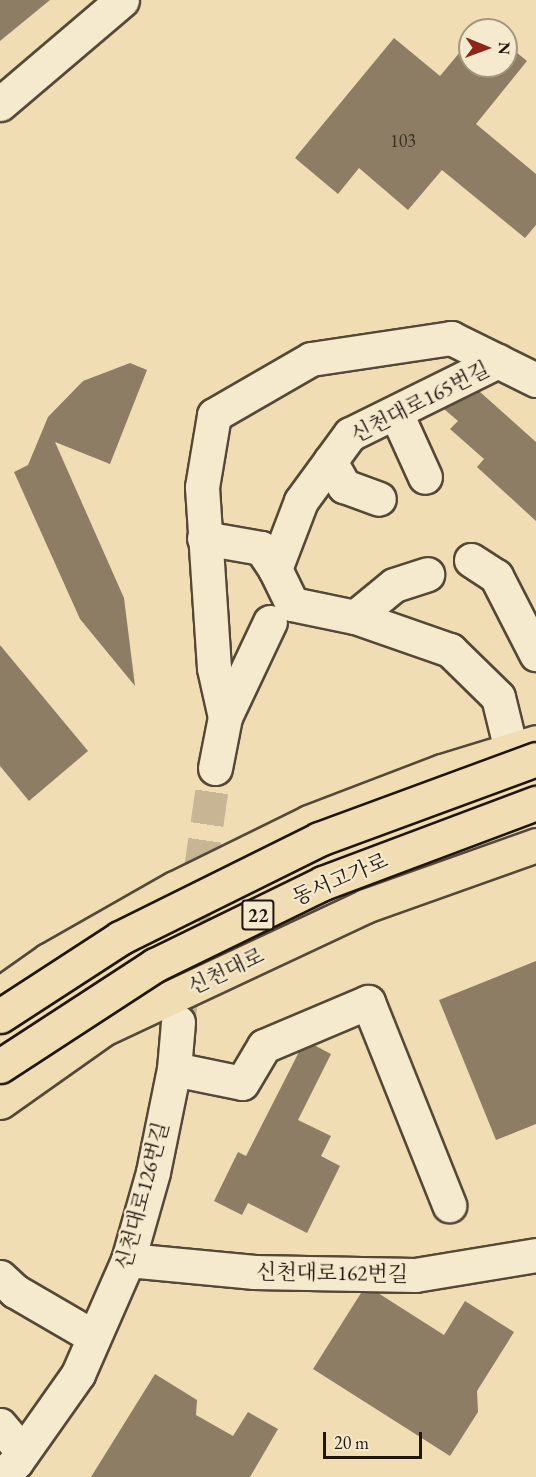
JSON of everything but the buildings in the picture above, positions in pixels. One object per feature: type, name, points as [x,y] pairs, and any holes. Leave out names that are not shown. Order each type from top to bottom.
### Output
[{"type":"main road","points":[[0,994],[48,960],[175,888],[309,822],[442,771],[528,750]]},
{"type":"main road","name":"동서고가로","points":[[0,1016],[120,938],[319,839],[528,750]]},
{"type":"main road","name":"동서고가로","points":[[0,1066],[155,965],[323,883],[536,803]]},
{"type":"main road","name":"신천대로","points":[[0,1102],[113,1025],[365,906],[536,845]]},
{"type":"street","points":[[0,104],[122,0]]},
{"type":"street","name":"신천대로165번길","points":[[215,768],[225,717],[214,668],[202,487],[214,415],[311,359],[451,338],[536,380]]},
{"type":"street","name":"신천대로165번길","points":[[275,569],[300,501],[350,434],[498,361]]},
{"type":"street","points":[[396,413],[425,477]]},
{"type":"street","points":[[330,460],[344,486],[379,499]]},
{"type":"street","points":[[204,538],[261,548],[275,569],[292,604],[355,617],[450,650],[498,697],[528,750]]},
{"type":"street","points":[[471,560],[496,576],[536,654]]},
{"type":"street","points":[[355,617],[394,585],[427,574]]},
{"type":"street","points":[[225,717],[270,622]]},
{"type":"street","points":[[174,1069],[242,1083],[264,1046],[368,1002],[449,1205]]},
{"type":"street","name":"신천대로126번길","points":[[0,1477],[23,1452],[78,1374],[128,1260],[153,1172],[174,1069],[178,1023]]},
{"type":"street","name":"신천대로162번길","points":[[128,1260],[254,1272],[415,1275],[536,1256]]},
{"type":"street","points":[[0,1276],[15,1290],[94,1337]]},
{"type":"street","points":[[0,1425],[23,1452]]},
{"type":"tunnel","points":[[179,1018],[215,768]]}]
